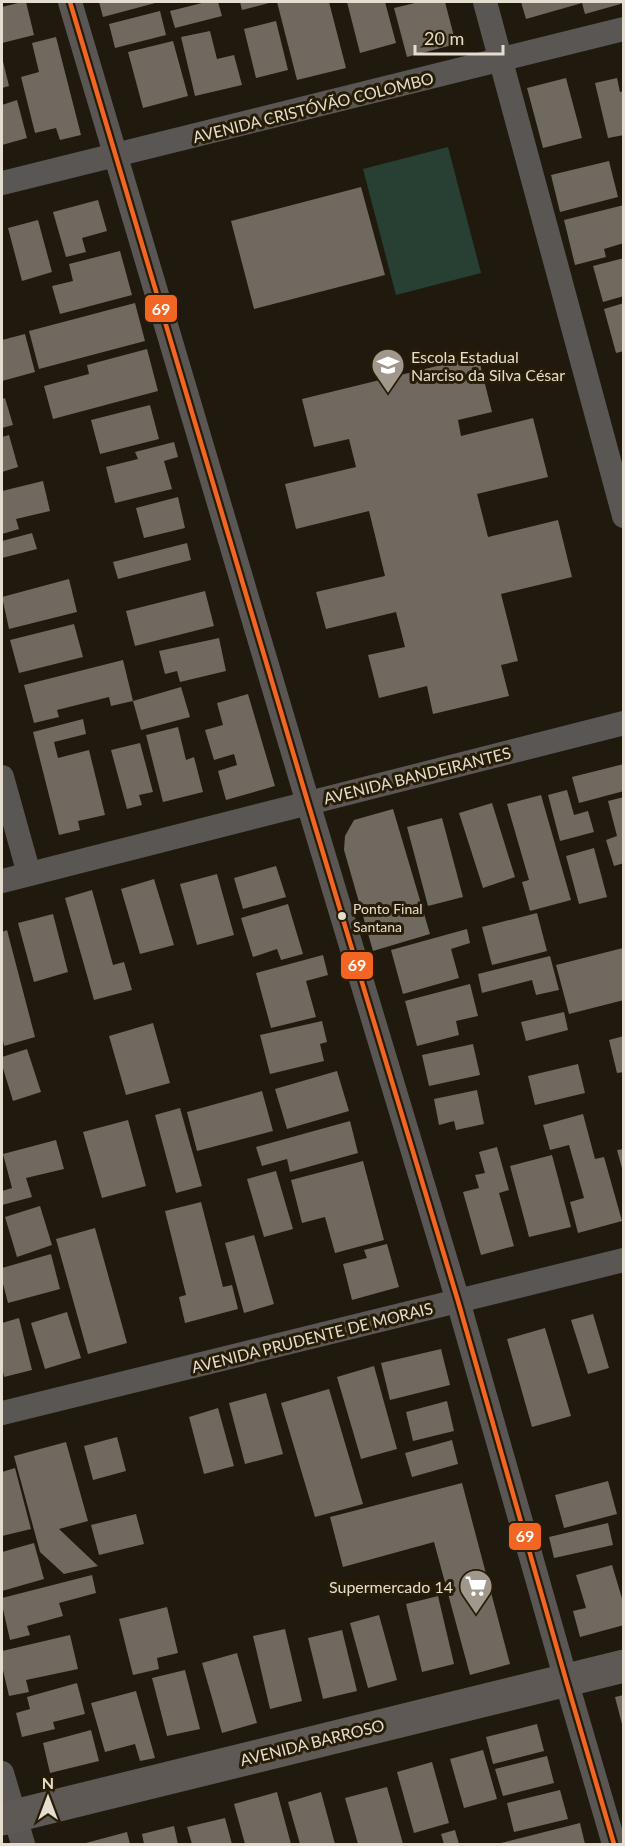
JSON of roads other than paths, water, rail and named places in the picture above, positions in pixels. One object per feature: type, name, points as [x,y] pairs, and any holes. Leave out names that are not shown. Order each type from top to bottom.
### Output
[{"type":"street","points":[[70,2],[458,1301],[614,1845]]},
{"type":"street","points":[[485,2],[624,516]]},
{"type":"street","name":"AVENIDA CRISTÓVÃO COLOMBO","points":[[2,183],[624,29]]},
{"type":"street","name":"AVENIDA BANDEIRANTES","points":[[2,881],[624,723]]},
{"type":"street","points":[[2,777],[29,874]]},
{"type":"street","name":"AVENIDA PRUDENTE DE MORAIS","points":[[2,1413],[624,1260]]},
{"type":"street","name":"AVENIDA BARROSO","points":[[13,1826],[624,1666]]},
{"type":"street","points":[[2,1773],[13,1826]]},
{"type":"place","name":"Escola Estadual Narciso da Silva César","points":[[388,394]]},
{"type":"place","name":"Ponto Final Santana","points":[[342,916]]},
{"type":"place","name":"Supermercado 14","points":[[476,1615]]}]
